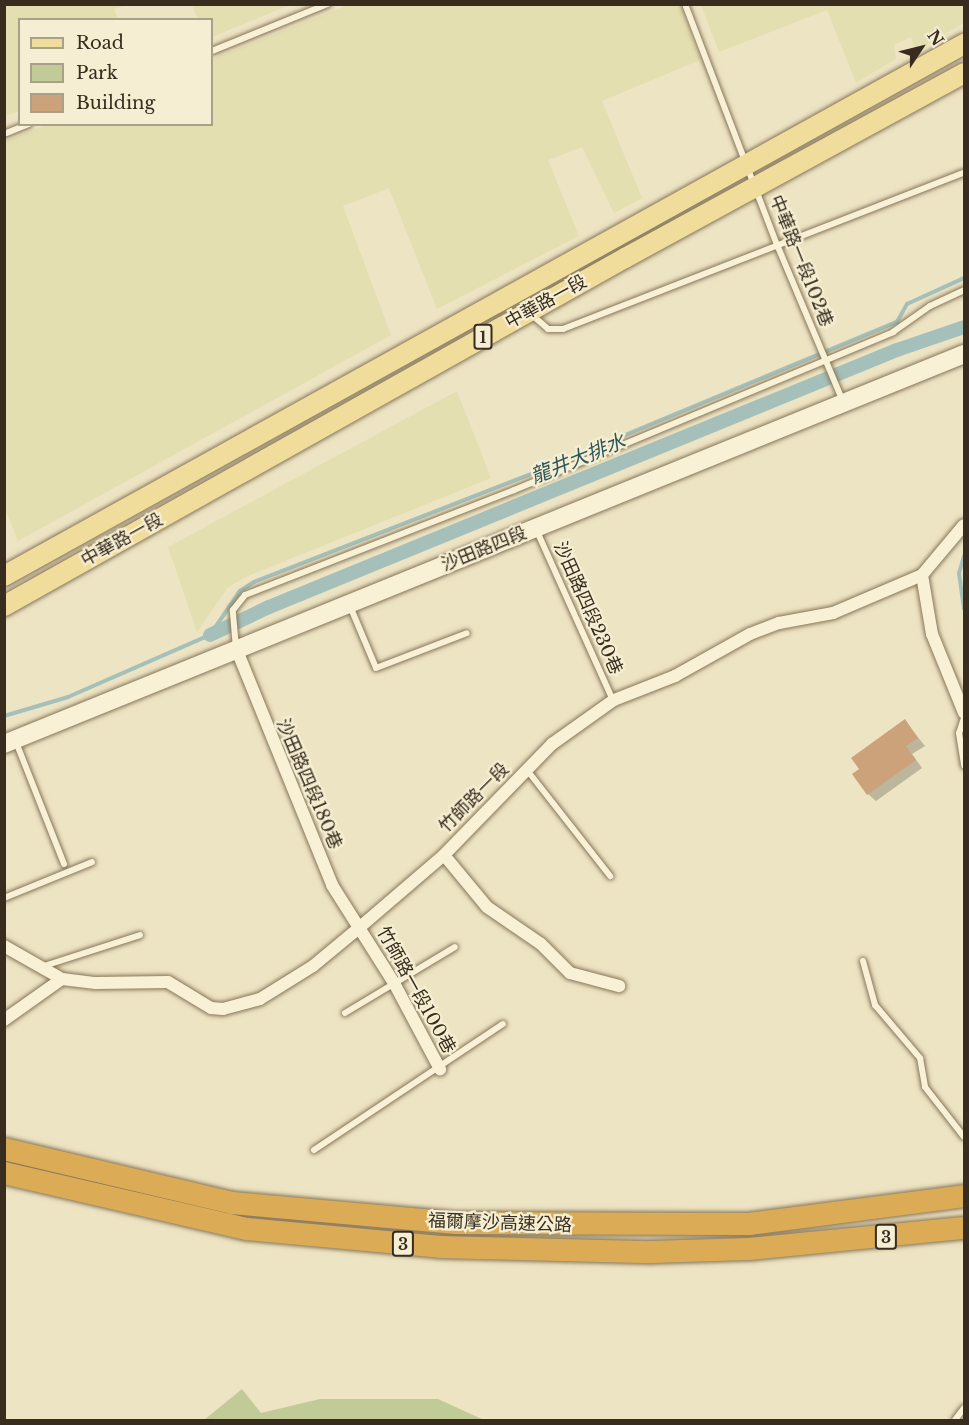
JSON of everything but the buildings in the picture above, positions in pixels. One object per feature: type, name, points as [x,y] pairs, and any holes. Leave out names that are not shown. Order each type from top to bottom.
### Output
[{"type":"highway","name":"福爾摩沙高速公路","points":[[4,1149],[232,1203],[456,1223],[749,1224],[964,1196]]},
{"type":"highway","name":"福爾摩沙高速公路","points":[[4,1173],[247,1229],[440,1247],[652,1252],[749,1249],[964,1228]]},
{"type":"main road","name":"中華路一段","points":[[4,576],[746,162],[964,44]]},
{"type":"main road","name":"中華路一段","points":[[4,606],[529,312],[964,74]]},
{"type":"street","name":"沙田路四段","points":[[10,742],[236,648],[536,528],[840,396],[964,354]]},
{"type":"street","name":"竹師路一段","points":[[4,946],[38,968],[62,979],[96,983],[168,982],[212,1008],[223,1009],[276,991],[360,927],[444,855],[552,744],[614,700],[675,676],[750,634],[779,623],[833,612],[922,576],[964,525]]},
{"type":"street","points":[[922,576],[932,634],[964,713]]},
{"type":"street","name":"沙田路四段180巷","points":[[236,648],[332,885],[360,927]]},
{"type":"street","points":[[444,855],[487,907],[541,944],[570,973],[619,986]]},
{"type":"street","name":"竹師路一段100巷","points":[[360,927],[394,982],[440,1069]]},
{"type":"street","points":[[4,1020],[62,979]]},
{"type":"lane","points":[[213,51],[328,4]]},
{"type":"lane","name":"中華路一段102巷","points":[[685,4],[778,247],[840,396]]},
{"type":"lane","points":[[4,134],[23,126]]},
{"type":"lane","points":[[529,312],[548,329],[563,329],[964,173]]},
{"type":"lane","points":[[236,648],[233,610],[245,595],[514,490],[825,361],[893,332],[930,306],[964,290]]},
{"type":"lane","name":"沙田路四段230巷","points":[[536,528],[614,700]]},
{"type":"lane","points":[[348,603],[376,668],[467,633]]},
{"type":"lane","points":[[964,718],[959,733],[964,766]]},
{"type":"lane","points":[[10,742],[64,864]]},
{"type":"lane","points":[[527,770],[610,876]]},
{"type":"lane","points":[[4,898],[92,862]]},
{"type":"lane","points":[[38,968],[140,935]]},
{"type":"lane","points":[[345,1013],[455,947]]},
{"type":"lane","points":[[863,961],[875,1005],[920,1058],[926,1087],[964,1137]]},
{"type":"lane","points":[[314,1150],[440,1069],[503,1024]]},
{"type":"lane","points":[[955,1420],[964,1408]]},
{"type":"shaded area","points":[[5,4],[126,4],[114,9],[118,18],[18,18],[18,111],[5,116]]},
{"type":"shaded area","points":[[290,4],[213,37],[213,18],[198,18],[192,5]]},
{"type":"shaded area","points":[[348,5],[679,5],[700,60],[602,101],[642,198],[614,213],[582,147],[548,160],[579,236],[437,309],[389,188],[343,206],[391,335],[18,541],[4,506],[5,141],[43,126],[213,126],[213,59]]},
{"type":"shaded area","points":[[701,5],[964,5],[964,23],[916,51],[911,37],[894,45],[896,59],[856,83],[827,10],[719,52]]},
{"type":"shaded area","points":[[457,391],[491,478],[248,576],[228,587],[197,632],[168,547]]},
{"type":"green space","points":[[242,1389],[261,1413],[320,1399],[438,1399],[484,1420],[204,1420]]},
{"type":"waterway","points":[[4,716],[68,697],[210,635],[240,591],[254,582],[529,475],[897,322],[907,304],[964,278]]},
{"type":"waterway","name":"龍井大排水","points":[[210,635],[269,607],[897,350],[964,327]]},
{"type":"waterway","points":[[964,556],[959,573],[964,609]]}]
